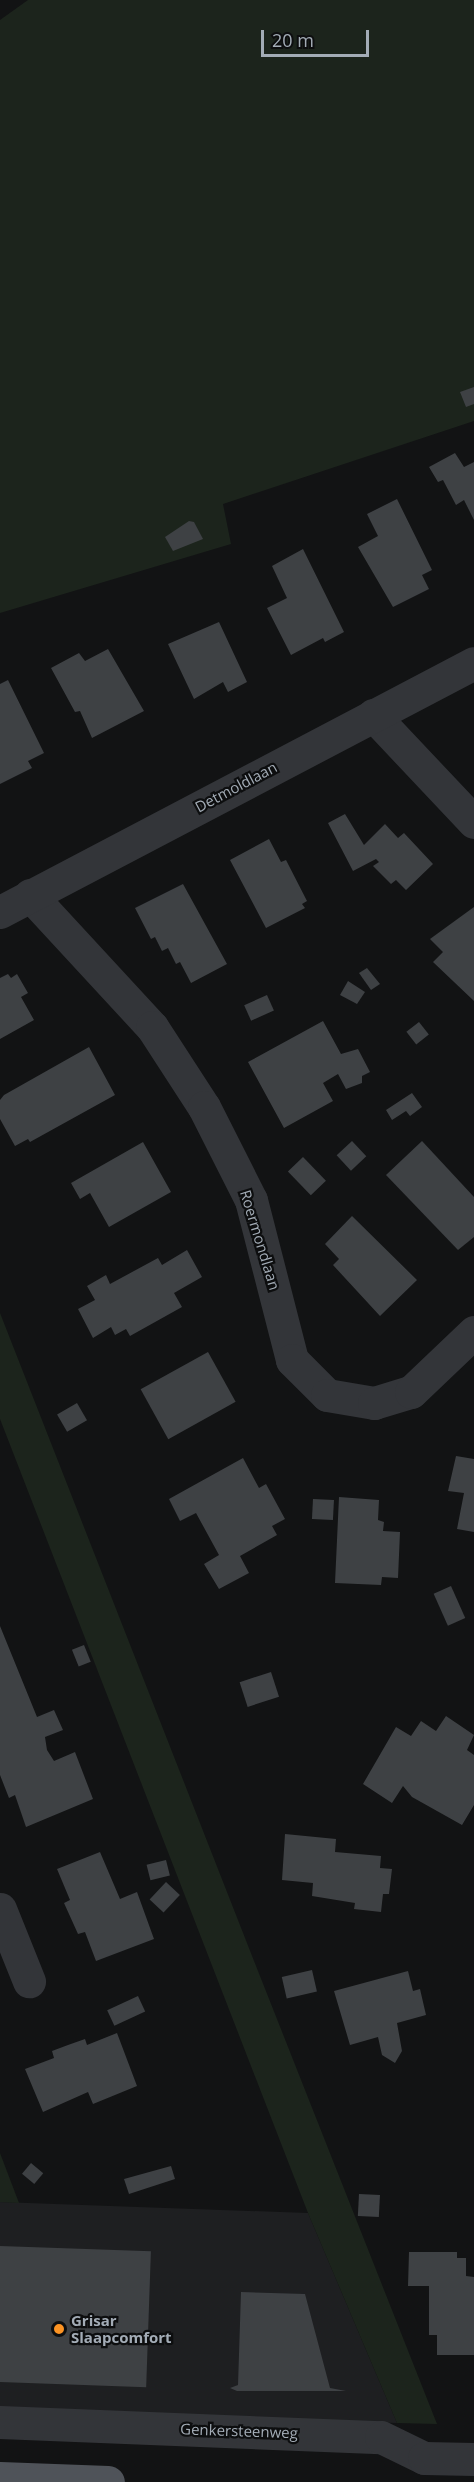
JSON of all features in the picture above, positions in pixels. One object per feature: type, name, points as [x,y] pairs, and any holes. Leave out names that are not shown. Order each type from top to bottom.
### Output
[{"type":"main road","points":[[0,2478],[108,2482]]},
{"type":"street","name":"Detmoldlaan","points":[[0,912],[474,663]]},
{"type":"street","points":[[373,715],[474,822]]},
{"type":"street","name":"Roermondlaan","points":[[30,895],[152,1027],[204,1107],[251,1200],[292,1360],[327,1395],[374,1403],[411,1392],[474,1332]]},
{"type":"street","points":[[0,1909],[29,1981]]},
{"type":"street","name":"Genkersteenweg","points":[[0,2422],[381,2437],[424,2458],[474,2459]]},
{"type":"shaded area","points":[[28,0],[474,0],[474,421],[223,504],[231,544],[0,613],[0,20]]},
{"type":"shaded area","points":[[0,1313],[437,2424],[397,2423],[308,2213],[0,1419]]},
{"type":"shaded area","points":[[0,2153],[19,2203],[0,2202]]},
{"type":"shaded area","points":[[0,2202],[308,2213],[397,2423],[0,2409]]},
{"type":"building","points":[[474,387],[474,404],[466,407],[460,392]]},
{"type":"building","points":[[455,453],[464,467],[474,462],[474,520],[464,500],[456,505],[443,480],[438,482],[429,467]]},
{"type":"building","points":[[397,499],[432,570],[422,575],[429,589],[393,607],[358,547],[378,536],[367,514]]},
{"type":"building","points":[[189,521],[194,522],[203,539],[173,551],[165,537]]},
{"type":"building","points":[[303,549],[344,632],[325,642],[323,638],[291,655],[267,608],[287,598],[272,566]]},
{"type":"building","points":[[219,622],[247,682],[228,692],[223,682],[194,699],[168,644]]},
{"type":"building","points":[[108,649],[144,711],[92,738],[80,711],[75,712],[51,668],[79,653],[85,661]]},
{"type":"building","points":[[8,680],[44,753],[28,761],[32,768],[0,784],[0,684]]},
{"type":"building","points":[[345,814],[364,845],[385,824],[398,838],[404,833],[433,864],[406,890],[396,880],[391,884],[373,866],[379,862],[376,859],[353,871],[328,823]]},
{"type":"building","points":[[269,839],[281,862],[286,860],[307,901],[302,904],[305,908],[266,928],[230,860]]},
{"type":"building","points":[[183,884],[227,964],[191,983],[180,962],[176,964],[168,948],[162,951],[155,937],[151,939],[135,908]]},
{"type":"building","points":[[474,907],[474,1001],[433,962],[443,952],[430,939]]},
{"type":"building","points":[[367,968],[380,984],[371,990],[359,973]]},
{"type":"building","points":[[8,974],[11,978],[17,974],[28,993],[21,997],[34,1020],[0,1039],[0,978]]},
{"type":"building","points":[[348,981],[365,992],[357,1004],[340,995]]},
{"type":"building","points":[[267,995],[274,1011],[251,1021],[244,1005]]},
{"type":"building","points":[[323,1021],[341,1054],[358,1049],[370,1072],[362,1076],[362,1083],[346,1089],[338,1074],[323,1083],[333,1101],[284,1128],[248,1062]]},
{"type":"building","points":[[419,1022],[429,1035],[416,1044],[406,1032]]},
{"type":"building","points":[[89,1047],[115,1095],[30,1142],[28,1139],[15,1146],[0,1119],[0,1100],[4,1095]]},
{"type":"building","points":[[412,1093],[422,1107],[410,1116],[406,1111],[392,1120],[386,1110]]},
{"type":"building","points":[[352,1141],[366,1156],[351,1171],[337,1155]]},
{"type":"building","points":[[422,1141],[474,1197],[474,1237],[458,1250],[386,1175]]},
{"type":"building","points":[[143,1142],[171,1192],[109,1227],[90,1193],[80,1199],[71,1183]]},
{"type":"building","points":[[303,1157],[326,1181],[311,1195],[288,1172]]},
{"type":"building","points":[[352,1216],[417,1280],[380,1316],[333,1265],[339,1259],[325,1244]]},
{"type":"building","points":[[187,1250],[202,1277],[174,1293],[182,1307],[130,1336],[126,1329],[115,1335],[111,1327],[93,1338],[78,1309],[95,1300],[87,1286],[106,1275],[110,1284],[158,1258],[162,1265]]},
{"type":"building","points":[[208,1352],[236,1402],[168,1439],[141,1389]]},
{"type":"building","points":[[77,1403],[87,1420],[67,1432],[57,1414]]},
{"type":"building","points":[[456,1456],[474,1459],[474,1532],[457,1529],[464,1493],[448,1491]]},
{"type":"building","points":[[243,1458],[259,1488],[266,1484],[285,1519],[272,1526],[277,1535],[240,1556],[249,1573],[219,1589],[204,1564],[219,1555],[196,1513],[180,1521],[169,1499]]},
{"type":"building","points":[[339,1497],[379,1500],[378,1520],[384,1522],[383,1531],[400,1532],[398,1578],[382,1577],[381,1585],[335,1583]]},
{"type":"building","points":[[313,1499],[334,1500],[333,1520],[312,1519]]},
{"type":"building","points":[[451,1586],[465,1618],[448,1626],[434,1594]]},
{"type":"building","points":[[0,1626],[37,1717],[54,1710],[63,1730],[45,1737],[47,1750],[54,1761],[75,1752],[93,1799],[26,1827],[15,1795],[9,1798],[0,1775]]},
{"type":"building","points":[[84,1645],[91,1662],[79,1667],[72,1650]]},
{"type":"building","points":[[271,1672],[279,1697],[248,1707],[240,1682]]},
{"type":"building","points":[[446,1716],[474,1735],[467,1750],[474,1755],[474,1805],[462,1825],[412,1797],[403,1786],[392,1803],[363,1784],[396,1727],[411,1736],[421,1721],[436,1731]]},
{"type":"building","points":[[285,1834],[336,1839],[335,1852],[381,1856],[380,1868],[392,1869],[389,1894],[383,1894],[381,1912],[354,1909],[355,1903],[312,1896],[313,1883],[282,1880]]},
{"type":"building","points":[[100,1852],[120,1899],[137,1892],[154,1939],[96,1961],[85,1932],[78,1934],[64,1903],[70,1900],[57,1869]]},
{"type":"building","points":[[166,1860],[170,1876],[150,1880],[147,1865]]},
{"type":"building","points":[[166,1882],[180,1895],[164,1913],[150,1900]]},
{"type":"building","points":[[312,1970],[317,1991],[287,1998],[282,1977]]},
{"type":"building","points":[[408,1971],[413,1991],[420,1989],[426,2015],[397,2023],[402,2051],[395,2063],[382,2055],[378,2037],[350,2045],[334,1991]]},
{"type":"building","points":[[138,1996],[145,2011],[114,2026],[107,2010]]},
{"type":"building","points":[[117,2033],[137,2086],[93,2104],[88,2092],[43,2112],[25,2069],[54,2058],[52,2051],[85,2039],[87,2045]]},
{"type":"building","points":[[31,2163],[43,2173],[34,2184],[22,2174]]},
{"type":"building","points":[[171,2166],[175,2179],[129,2194],[124,2179]]},
{"type":"building","points":[[359,2194],[380,2195],[379,2217],[358,2216]]},
{"type":"building","points":[[0,2246],[151,2251],[146,2387],[0,2382]]},
{"type":"building","points":[[409,2252],[457,2252],[457,2258],[466,2258],[466,2276],[474,2277],[474,2355],[437,2355],[437,2335],[429,2335],[429,2286],[408,2286]]},
{"type":"building","points":[[241,2292],[305,2294],[330,2388],[346,2391],[237,2391],[230,2388],[238,2385]]},
{"type":"place","name":"Grisar Slaapcomfort","points":[[59,2329]]}]
